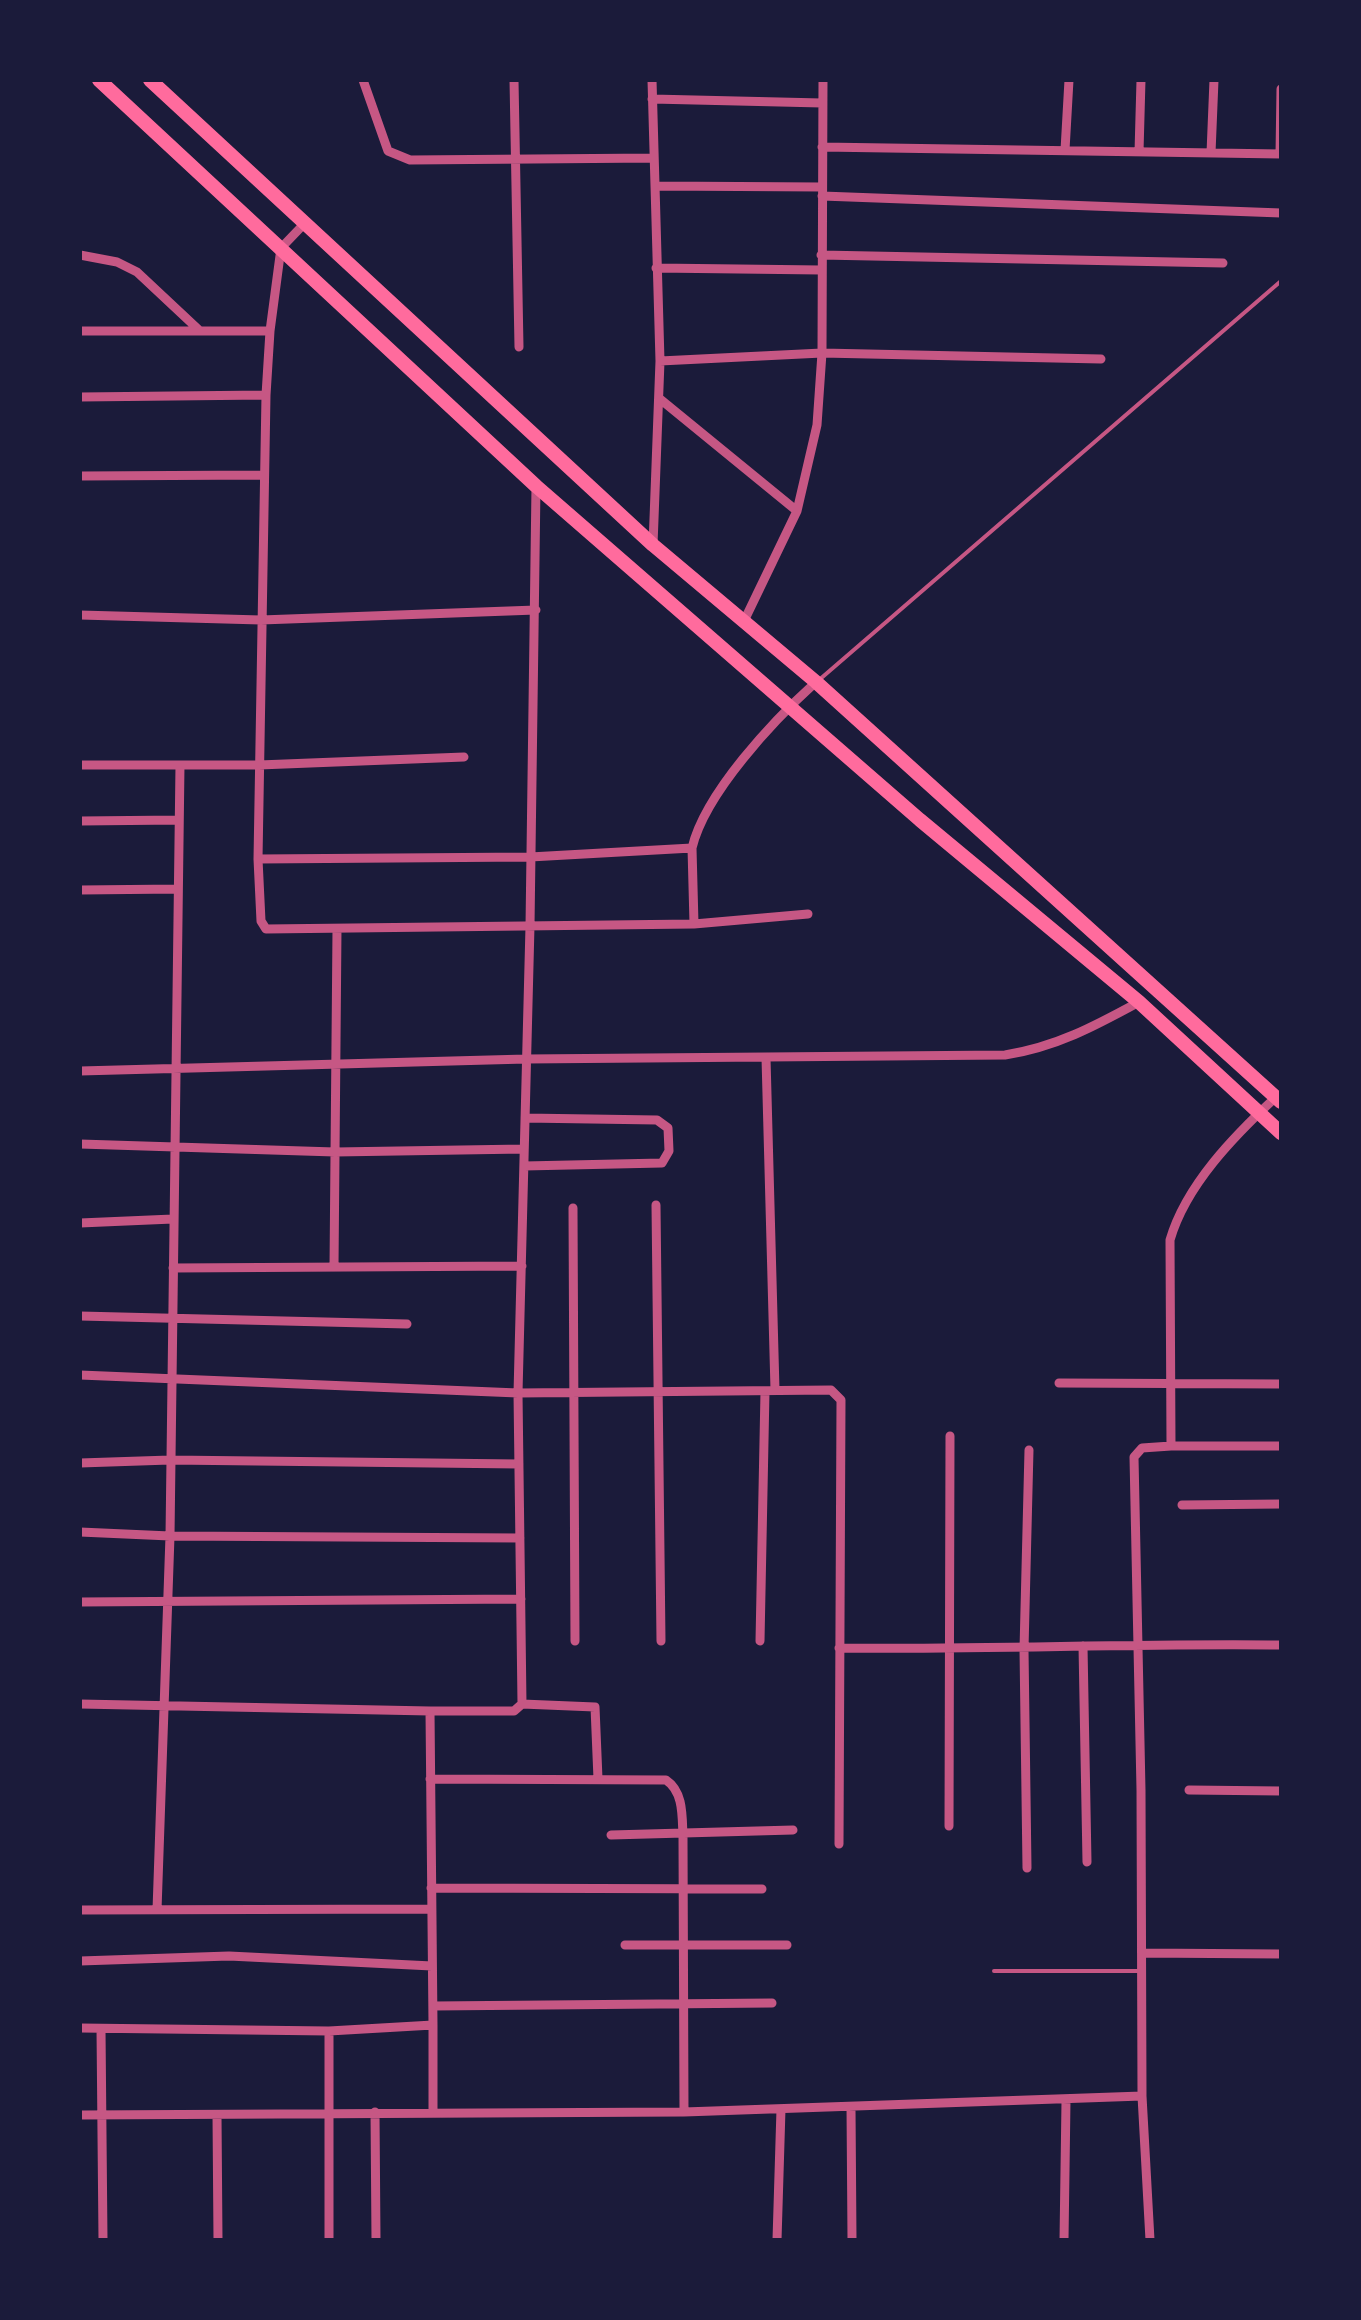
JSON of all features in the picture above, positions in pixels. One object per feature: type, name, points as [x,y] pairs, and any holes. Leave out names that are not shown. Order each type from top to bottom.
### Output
[{"type":"main road","points":[[99,80],[536,486],[920,820],[1139,1002],[1281,1133]]},
{"type":"main road","points":[[150,80],[653,545],[816,682],[1278,1100]]},
{"type":"street","points":[[363,80],[388,152],[396,157],[654,158]]},
{"type":"street","points":[[514,80],[518,347]]},
{"type":"street","points":[[652,80],[660,361],[653,545]]},
{"type":"street","points":[[745,619],[797,512],[817,426],[822,353],[823,80]]},
{"type":"street","points":[[1065,150],[1068,80]]},
{"type":"street","points":[[1139,152],[1141,80]]},
{"type":"street","points":[[1211,153],[1214,80]]},
{"type":"street","points":[[822,147],[1281,154],[1281,90]]},
{"type":"street","points":[[652,99],[822,103]]},
{"type":"street","points":[[655,186],[1281,213]]},
{"type":"street","points":[[305,223],[280,248],[266,395],[258,859],[260,920],[266,929],[694,924],[808,914]]},
{"type":"street","points":[[80,255],[117,262],[136,272],[200,331]]},
{"type":"street","points":[[821,255],[1223,263]]},
{"type":"street","points":[[656,268],[821,270]]},
{"type":"street","points":[[80,331],[270,331]]},
{"type":"street","points":[[660,361],[822,353],[1101,359]]},
{"type":"street","points":[[80,397],[266,395]]},
{"type":"street","points":[[660,399],[797,512]]},
{"type":"street","points":[[80,476],[264,475]]},
{"type":"street","points":[[522,1704],[518,1393],[536,486]]},
{"type":"street","points":[[80,615],[261,620],[536,610]]},
{"type":"street","points":[[694,924],[692,848],[706,809],[790,706],[816,682]]},
{"type":"street","points":[[80,765],[259,765],[464,758]]},
{"type":"street","points":[[156,1910],[170,1536],[180,765]]},
{"type":"street","points":[[80,820],[179,820]]},
{"type":"street","points":[[258,859],[530,856],[692,848]]},
{"type":"street","points":[[80,890],[178,890]]},
{"type":"street","points":[[334,1267],[337,929]]},
{"type":"street","points":[[80,1071],[526,1059],[1006,1055],[1038,1050],[1072,1038],[1139,1002]]},
{"type":"street","points":[[760,1641],[770,1390],[766,1058]]},
{"type":"street","points":[[1172,1446],[1170,1240],[1176,1220],[1208,1171],[1259,1113],[1278,1100]]},
{"type":"street","points":[[524,1166],[662,1164],[669,1151],[668,1128],[657,1120],[525,1118]]},
{"type":"street","points":[[80,1144],[335,1152],[524,1149]]},
{"type":"street","points":[[656,1206],[661,1641]]},
{"type":"street","points":[[572,1208],[575,1641]]},
{"type":"street","points":[[80,1224],[174,1219]]},
{"type":"street","points":[[173,1268],[522,1266]]},
{"type":"street","points":[[80,1316],[407,1324]]},
{"type":"street","points":[[80,1375],[518,1393],[831,1390],[841,1400],[839,1844]]},
{"type":"street","points":[[1059,1383],[1281,1384]]},
{"type":"street","points":[[948,1826],[950,1436]]},
{"type":"street","points":[[1150,2240],[1142,2096],[1134,1457],[1142,1448],[1281,1446]]},
{"type":"street","points":[[1027,1868],[1024,1648],[1029,1450]]},
{"type":"street","points":[[80,1463],[170,1460],[519,1464]]},
{"type":"street","points":[[1182,1505],[1281,1504]]},
{"type":"street","points":[[80,1532],[520,1538]]},
{"type":"street","points":[[80,1602],[521,1599]]},
{"type":"street","points":[[839,1648],[1024,1648],[1139,1643],[1281,1646]]},
{"type":"street","points":[[1082,1646],[1087,1862]]},
{"type":"street","points":[[80,1704],[430,1711],[514,1711],[522,1704],[595,1708],[598,1779]]},
{"type":"street","points":[[430,1711],[433,2112]]},
{"type":"street","points":[[430,1779],[666,1780],[674,1786],[679,1796],[683,1833],[684,2112]]},
{"type":"street","points":[[1189,1790],[1281,1791]]},
{"type":"street","points":[[611,1835],[792,1830]]},
{"type":"street","points":[[432,1888],[762,1890]]},
{"type":"street","points":[[80,1910],[432,1908]]},
{"type":"street","points":[[625,1945],[787,1945]]},
{"type":"street","points":[[1142,1953],[1281,1954]]},
{"type":"street","points":[[80,1960],[229,1956],[432,1966]]},
{"type":"street","points":[[432,2006],[772,2003]]},
{"type":"street","points":[[80,2028],[328,2031],[433,2025]]},
{"type":"street","points":[[101,2028],[103,2240]]},
{"type":"street","points":[[328,2031],[329,2240]]},
{"type":"street","points":[[80,2115],[684,2112],[1142,2096]]},
{"type":"street","points":[[1064,2240],[1066,2100]]},
{"type":"street","points":[[852,2107],[852,2240]]},
{"type":"street","points":[[777,2240],[780,2109]]},
{"type":"street","points":[[376,2112],[376,2240]]},
{"type":"street","points":[[217,2115],[218,2240]]},
{"type":"lane","points":[[816,682],[1281,281]]},
{"type":"lane","points":[[994,1971],[1142,1971]]}]
